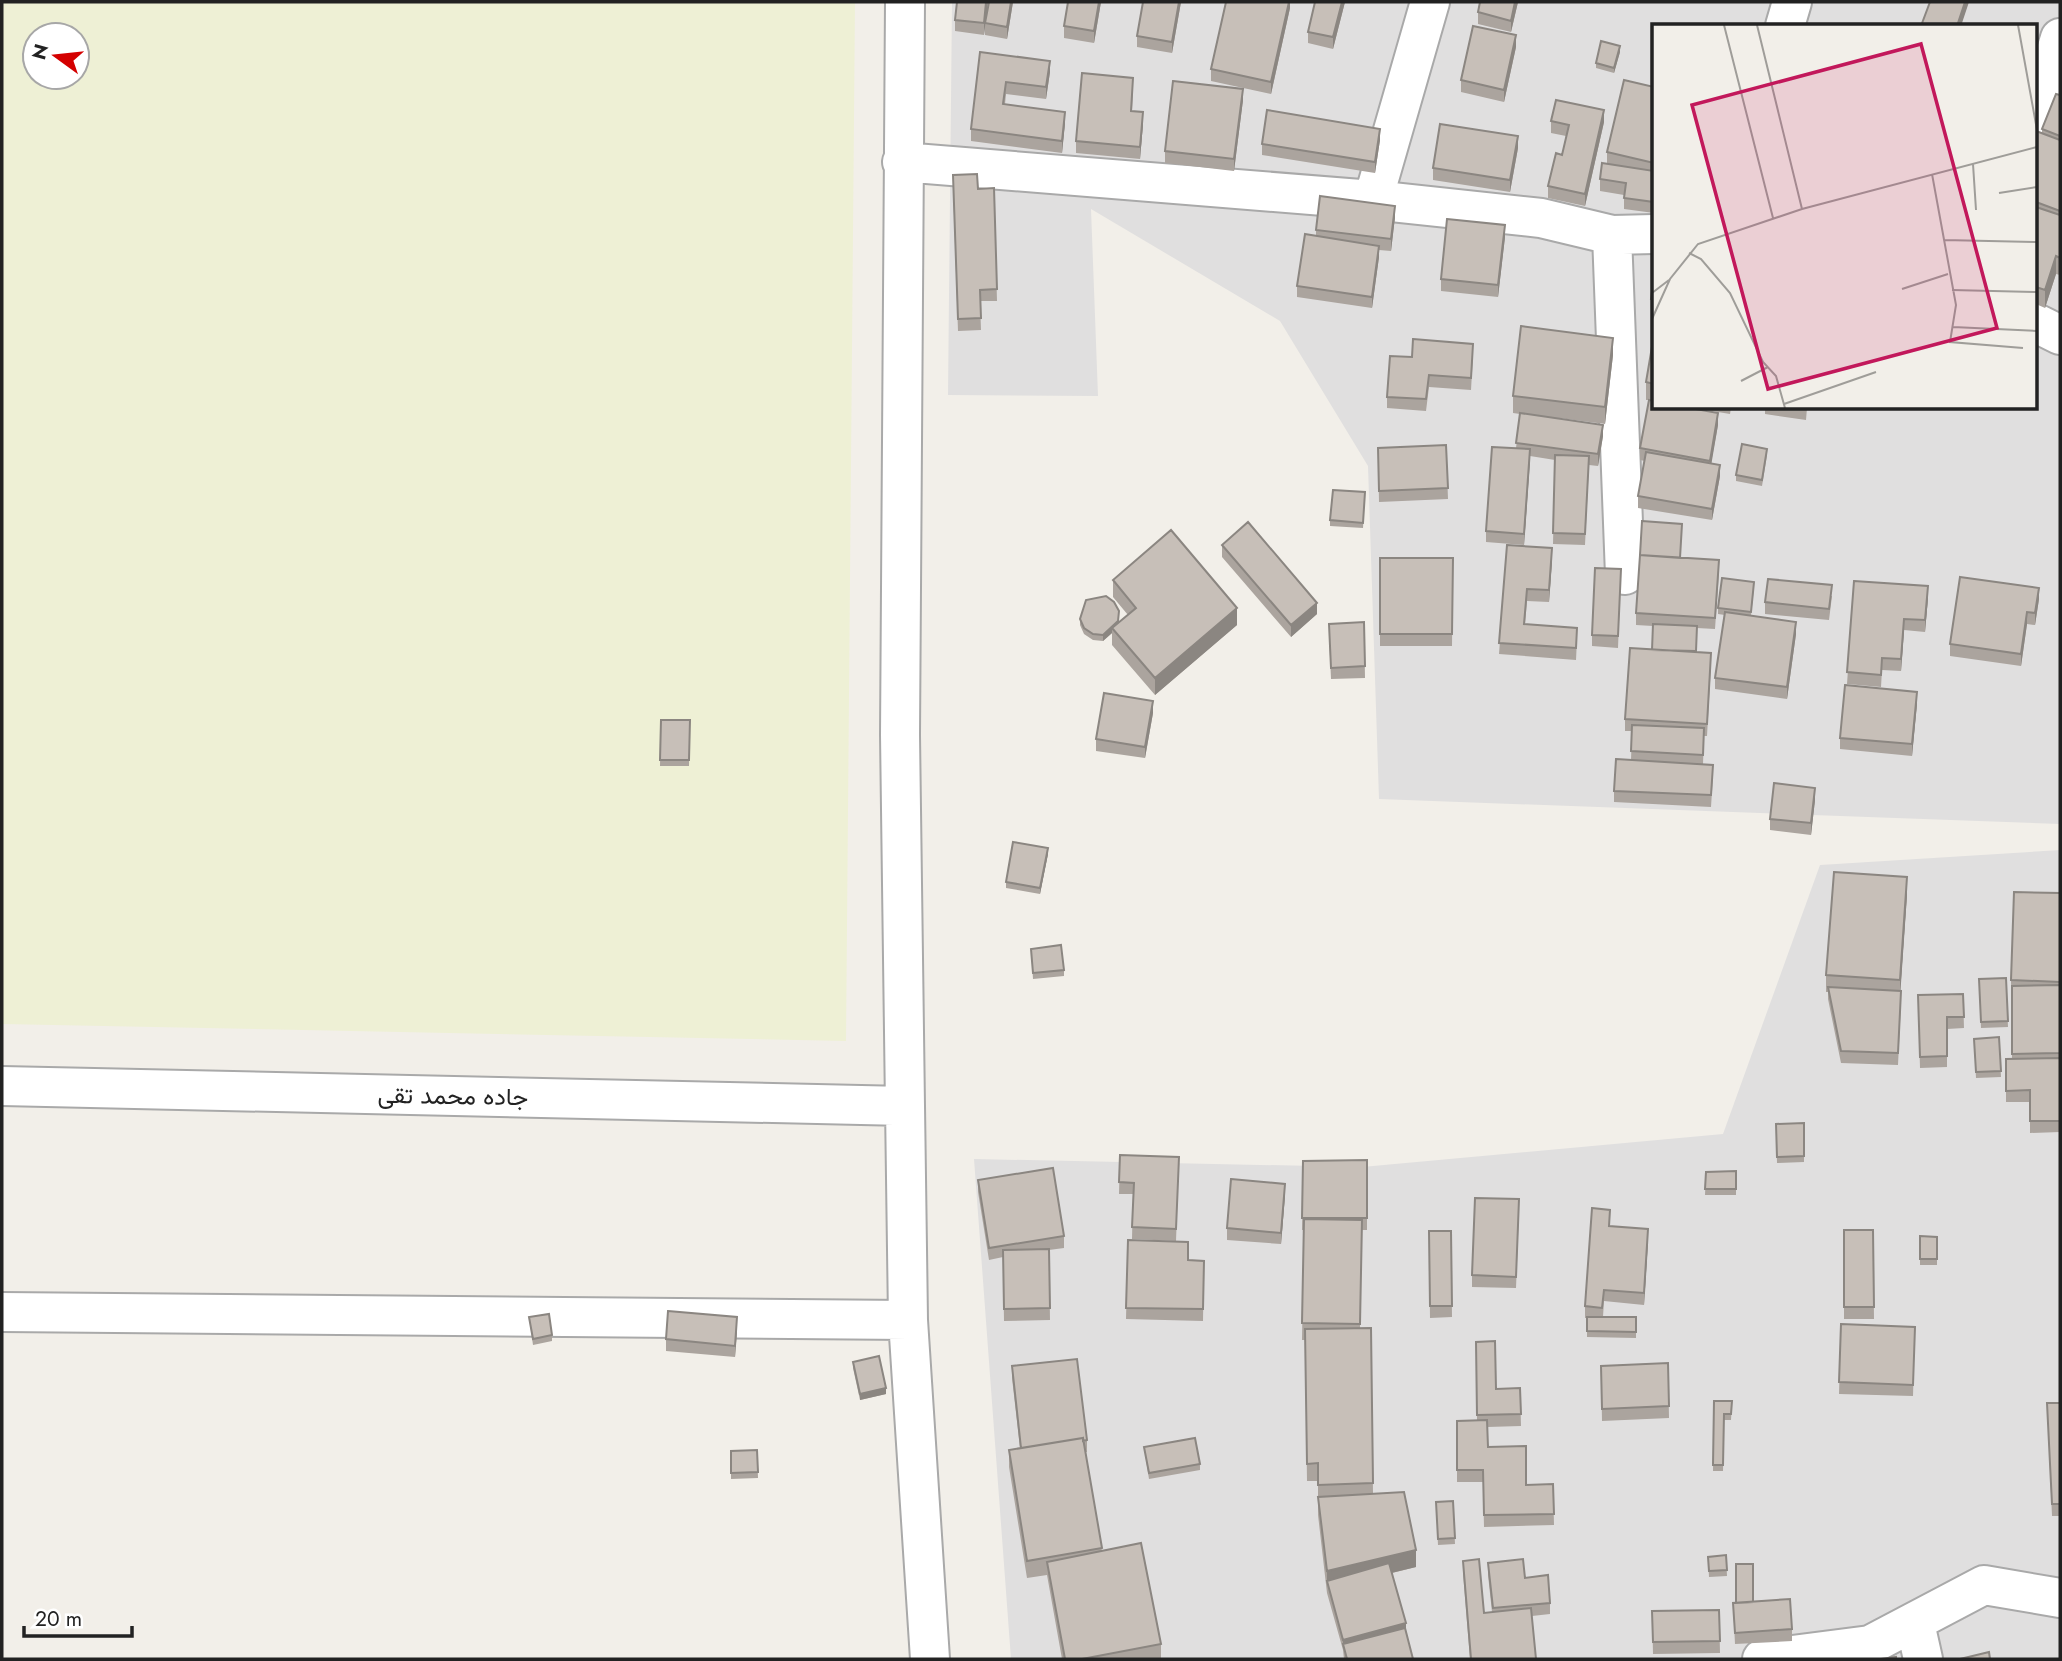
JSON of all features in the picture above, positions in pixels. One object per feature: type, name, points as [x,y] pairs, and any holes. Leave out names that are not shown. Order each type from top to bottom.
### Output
[{"type":"street","points":[[905,2],[900,735],[908,1320],[930,1659]]},
{"type":"street","points":[[1373,200],[1430,2]]},
{"type":"street","points":[[1786,24],[1792,2]]},
{"type":"street","points":[[2038,110],[2060,38]]},
{"type":"street","points":[[902,162],[1373,200],[1541,218],[1612,235],[1652,234]]},
{"type":"street","points":[[1612,235],[1625,575]]},
{"type":"street","points":[[2038,324],[2060,335]]},
{"type":"street","name":"جاده محمد تقی","points":[[2,1086],[905,1106]]},
{"type":"street","points":[[2,1312],[908,1320]]},
{"type":"street","points":[[1762,1659],[1919,1641],[1984,1585],[2060,1598]]},
{"type":"shaded area","points":[[952,2],[2060,2],[2060,824],[1379,799],[1368,466],[1280,321],[1091,209],[1098,396],[948,395]]},
{"type":"shaded area","points":[[2060,850],[2060,1659],[1011,1659],[974,1159],[1362,1167],[1723,1134],[1820,865]]},
{"type":"green space","points":[[2,2],[855,2],[846,1041],[2,1024]]},
{"type":"building","points":[[957,2],[986,2],[984,23],[955,20]]},
{"type":"building","points":[[989,2],[1011,2],[1007,27],[985,23]]},
{"type":"building","points":[[1068,2],[1099,2],[1094,31],[1064,26]]},
{"type":"building","points":[[1143,2],[1179,2],[1172,42],[1137,36]]},
{"type":"building","points":[[1226,2],[1289,2],[1271,82],[1211,69]]},
{"type":"building","points":[[1315,2],[1342,2],[1333,37],[1308,32]]},
{"type":"building","points":[[1480,2],[1515,2],[1511,21],[1478,12]]},
{"type":"building","points":[[1930,2],[1965,2],[1958,24],[1922,24]]},
{"type":"building","points":[[1473,26],[1516,35],[1504,90],[1461,80]]},
{"type":"building","points":[[1601,41],[1620,46],[1614,68],[1596,63]]},
{"type":"building","points":[[980,52],[1050,61],[1046,87],[1006,82],[1003,104],[1065,112],[1062,141],[971,129]]},
{"type":"building","points":[[1082,73],[1133,78],[1131,111],[1143,112],[1140,147],[1076,141]]},
{"type":"building","points":[[1624,80],[1652,87],[1652,163],[1607,152]]},
{"type":"building","points":[[1173,81],[1243,89],[1234,159],[1165,151]]},
{"type":"building","points":[[2056,94],[2060,95],[2060,136],[2042,129]]},
{"type":"building","points":[[1556,100],[1604,110],[1585,194],[1548,186],[1556,153],[1562,155],[1569,125],[1551,121]]},
{"type":"building","points":[[1267,110],[1380,129],[1375,162],[1262,144]]},
{"type":"building","points":[[1440,124],[1518,136],[1510,180],[1433,168]]},
{"type":"building","points":[[2038,132],[2060,140],[2060,211],[2038,203]]},
{"type":"building","points":[[1602,163],[1652,171],[1652,202],[1624,198],[1626,183],[1600,179]]},
{"type":"building","points":[[977,174],[978,189],[994,188],[997,289],[980,290],[981,318],[958,319],[953,175]]},
{"type":"building","points":[[1320,196],[1395,206],[1391,239],[1316,230]]},
{"type":"building","points":[[2038,208],[2060,215],[2060,258],[2056,256],[2045,290],[2038,288]]},
{"type":"building","points":[[1447,219],[1505,225],[1498,285],[1441,279]]},
{"type":"building","points":[[1305,234],[1379,246],[1372,297],[1297,286]]},
{"type":"building","points":[[1521,326],[1613,338],[1605,407],[1513,396]]},
{"type":"building","points":[[1413,339],[1473,344],[1471,378],[1429,375],[1426,399],[1387,397],[1390,356],[1412,357]]},
{"type":"building","points":[[1652,347],[1652,384],[1646,382]]},
{"type":"building","points":[[1649,400],[1652,401],[1652,410],[1701,410],[1718,413],[1710,461],[1640,448]]},
{"type":"building","points":[[1520,413],[1603,425],[1598,454],[1516,443]]},
{"type":"building","points":[[1742,444],[1767,449],[1762,480],[1736,475]]},
{"type":"building","points":[[1446,445],[1448,488],[1379,491],[1378,448]]},
{"type":"building","points":[[1492,447],[1530,449],[1524,534],[1486,531]]},
{"type":"building","points":[[1646,452],[1720,465],[1712,509],[1638,496]]},
{"type":"building","points":[[1555,455],[1589,456],[1585,534],[1553,533]]},
{"type":"building","points":[[1333,490],[1365,492],[1363,523],[1330,520]]},
{"type":"building","points":[[1642,521],[1682,524],[1680,558],[1640,555]]},
{"type":"building","points":[[1248,522],[1317,603],[1291,625],[1222,545]]},
{"type":"building","points":[[1171,530],[1237,608],[1155,678],[1112,628],[1136,608],[1113,580]]},
{"type":"building","points":[[1507,545],[1552,548],[1549,590],[1527,589],[1524,624],[1577,628],[1576,648],[1499,643]]},
{"type":"building","points":[[1640,555],[1719,560],[1715,618],[1636,613]]},
{"type":"building","points":[[1380,558],[1453,558],[1452,634],[1380,634]]},
{"type":"building","points":[[1595,568],[1621,569],[1618,636],[1592,635]]},
{"type":"building","points":[[1960,577],[2039,588],[2035,613],[2027,612],[2021,654],[1950,644]]},
{"type":"building","points":[[1722,578],[1754,582],[1751,612],[1718,608]]},
{"type":"building","points":[[1768,579],[1832,585],[1829,609],[1765,602]]},
{"type":"building","points":[[1854,581],[1928,586],[1925,620],[1904,619],[1901,659],[1882,658],[1881,675],[1847,672]]},
{"type":"building","points":[[1106,596],[1114,602],[1119,611],[1118,621],[1103,635],[1093,634],[1084,628],[1080,619],[1086,600]]},
{"type":"building","points":[[1725,612],[1796,622],[1787,687],[1715,678]]},
{"type":"building","points":[[1364,622],[1365,666],[1331,668],[1329,624]]},
{"type":"building","points":[[1653,624],[1697,626],[1696,651],[1652,650]]},
{"type":"building","points":[[1630,648],[1711,653],[1707,724],[1625,719]]},
{"type":"building","points":[[1845,685],[1917,692],[1912,744],[1840,738]]},
{"type":"building","points":[[1104,693],[1153,701],[1145,747],[1096,739]]},
{"type":"building","points":[[661,720],[690,720],[689,760],[660,760]]},
{"type":"building","points":[[1632,725],[1704,728],[1703,755],[1631,751]]},
{"type":"building","points":[[1616,759],[1713,765],[1711,795],[1614,791]]},
{"type":"building","points":[[1774,783],[1815,788],[1811,823],[1770,819]]},
{"type":"building","points":[[1013,842],[1048,848],[1040,888],[1006,882]]},
{"type":"building","points":[[1834,872],[1907,877],[1900,980],[1826,975]]},
{"type":"building","points":[[2014,892],[2060,893],[2060,982],[2011,980]]},
{"type":"building","points":[[1061,945],[1064,970],[1033,973],[1031,949]]},
{"type":"building","points":[[2006,978],[2008,1021],[1981,1022],[1979,979]]},
{"type":"building","points":[[2060,985],[2060,1053],[2012,1054],[2012,986]]},
{"type":"building","points":[[1828,987],[1901,991],[1898,1053],[1841,1051]]},
{"type":"building","points":[[1963,994],[1964,1017],[1947,1017],[1947,1056],[1920,1057],[1918,995]]},
{"type":"building","points":[[1999,1037],[2001,1071],[1976,1072],[1974,1039]]},
{"type":"building","points":[[2060,1058],[2060,1121],[2030,1121],[2030,1090],[2006,1091],[2006,1059]]},
{"type":"building","points":[[1804,1123],[1804,1156],[1777,1157],[1776,1124]]},
{"type":"building","points":[[1120,1155],[1179,1157],[1176,1229],[1132,1227],[1134,1183],[1119,1182]]},
{"type":"building","points":[[1367,1160],[1367,1218],[1302,1218],[1303,1161]]},
{"type":"building","points":[[1053,1168],[1064,1236],[989,1248],[978,1180]]},
{"type":"building","points":[[1736,1171],[1736,1189],[1705,1189],[1706,1172]]},
{"type":"building","points":[[1231,1179],[1285,1184],[1281,1233],[1227,1228]]},
{"type":"building","points":[[1475,1198],[1519,1199],[1516,1277],[1472,1275]]},
{"type":"building","points":[[1592,1208],[1610,1210],[1609,1226],[1648,1229],[1644,1293],[1604,1290],[1602,1308],[1585,1306]]},
{"type":"building","points":[[1304,1219],[1362,1220],[1360,1324],[1302,1323]]},
{"type":"building","points":[[1844,1230],[1873,1230],[1874,1307],[1844,1307]]},
{"type":"building","points":[[1429,1231],[1451,1231],[1452,1306],[1430,1306]]},
{"type":"building","points":[[1920,1236],[1937,1237],[1937,1259],[1920,1259]]},
{"type":"building","points":[[1128,1240],[1188,1242],[1188,1260],[1204,1261],[1203,1309],[1126,1308]]},
{"type":"building","points":[[1049,1249],[1050,1308],[1004,1309],[1003,1250]]},
{"type":"building","points":[[668,1311],[737,1317],[735,1346],[666,1339]]},
{"type":"building","points":[[549,1314],[552,1335],[533,1339],[529,1317]]},
{"type":"building","points":[[1587,1317],[1636,1317],[1636,1332],[1587,1331]]},
{"type":"building","points":[[1841,1324],[1915,1327],[1913,1385],[1839,1382]]},
{"type":"building","points":[[1371,1328],[1373,1483],[1318,1485],[1318,1463],[1307,1464],[1305,1329]]},
{"type":"building","points":[[1495,1341],[1496,1389],[1520,1388],[1521,1414],[1477,1415],[1476,1342]]},
{"type":"building","points":[[879,1356],[886,1388],[860,1394],[853,1362]]},
{"type":"building","points":[[1077,1359],[1087,1440],[1083,1441],[1083,1438],[1021,1448],[1012,1366]]},
{"type":"building","points":[[1668,1363],[1669,1406],[1602,1409],[1601,1366]]},
{"type":"building","points":[[1714,1401],[1732,1401],[1731,1414],[1724,1414],[1723,1465],[1713,1465]]},
{"type":"building","points":[[2047,1403],[2060,1403],[2060,1504],[2052,1504]]},
{"type":"building","points":[[1487,1420],[1488,1447],[1526,1446],[1526,1485],[1553,1484],[1554,1514],[1484,1515],[1483,1470],[1457,1470],[1457,1421]]},
{"type":"building","points":[[1083,1438],[1102,1548],[1027,1561],[1009,1450]]},
{"type":"building","points":[[1195,1438],[1200,1464],[1149,1473],[1144,1447]]},
{"type":"building","points":[[757,1450],[758,1472],[731,1473],[731,1451]]},
{"type":"building","points":[[1404,1492],[1416,1550],[1327,1571],[1318,1497]]},
{"type":"building","points":[[1453,1501],[1455,1538],[1438,1539],[1436,1502]]},
{"type":"building","points":[[1141,1543],[1161,1644],[1082,1659],[1065,1659],[1047,1562]]},
{"type":"building","points":[[1726,1555],[1727,1570],[1709,1571],[1708,1557]]},
{"type":"building","points":[[1479,1559],[1484,1613],[1531,1608],[1536,1659],[1471,1659],[1463,1561]]},
{"type":"building","points":[[1523,1559],[1525,1578],[1548,1575],[1550,1603],[1493,1608],[1488,1563]]},
{"type":"building","points":[[1389,1563],[1406,1623],[1343,1640],[1327,1581]]},
{"type":"building","points":[[1736,1564],[1753,1564],[1753,1602],[1736,1603]]},
{"type":"building","points":[[1790,1599],[1792,1629],[1735,1633],[1733,1603]]},
{"type":"building","points":[[1719,1610],[1720,1641],[1653,1642],[1652,1611]]},
{"type":"building","points":[[1405,1628],[1413,1659],[1347,1659],[1343,1644]]},
{"type":"building","points":[[1989,1652],[1990,1659],[1960,1659]]}]
